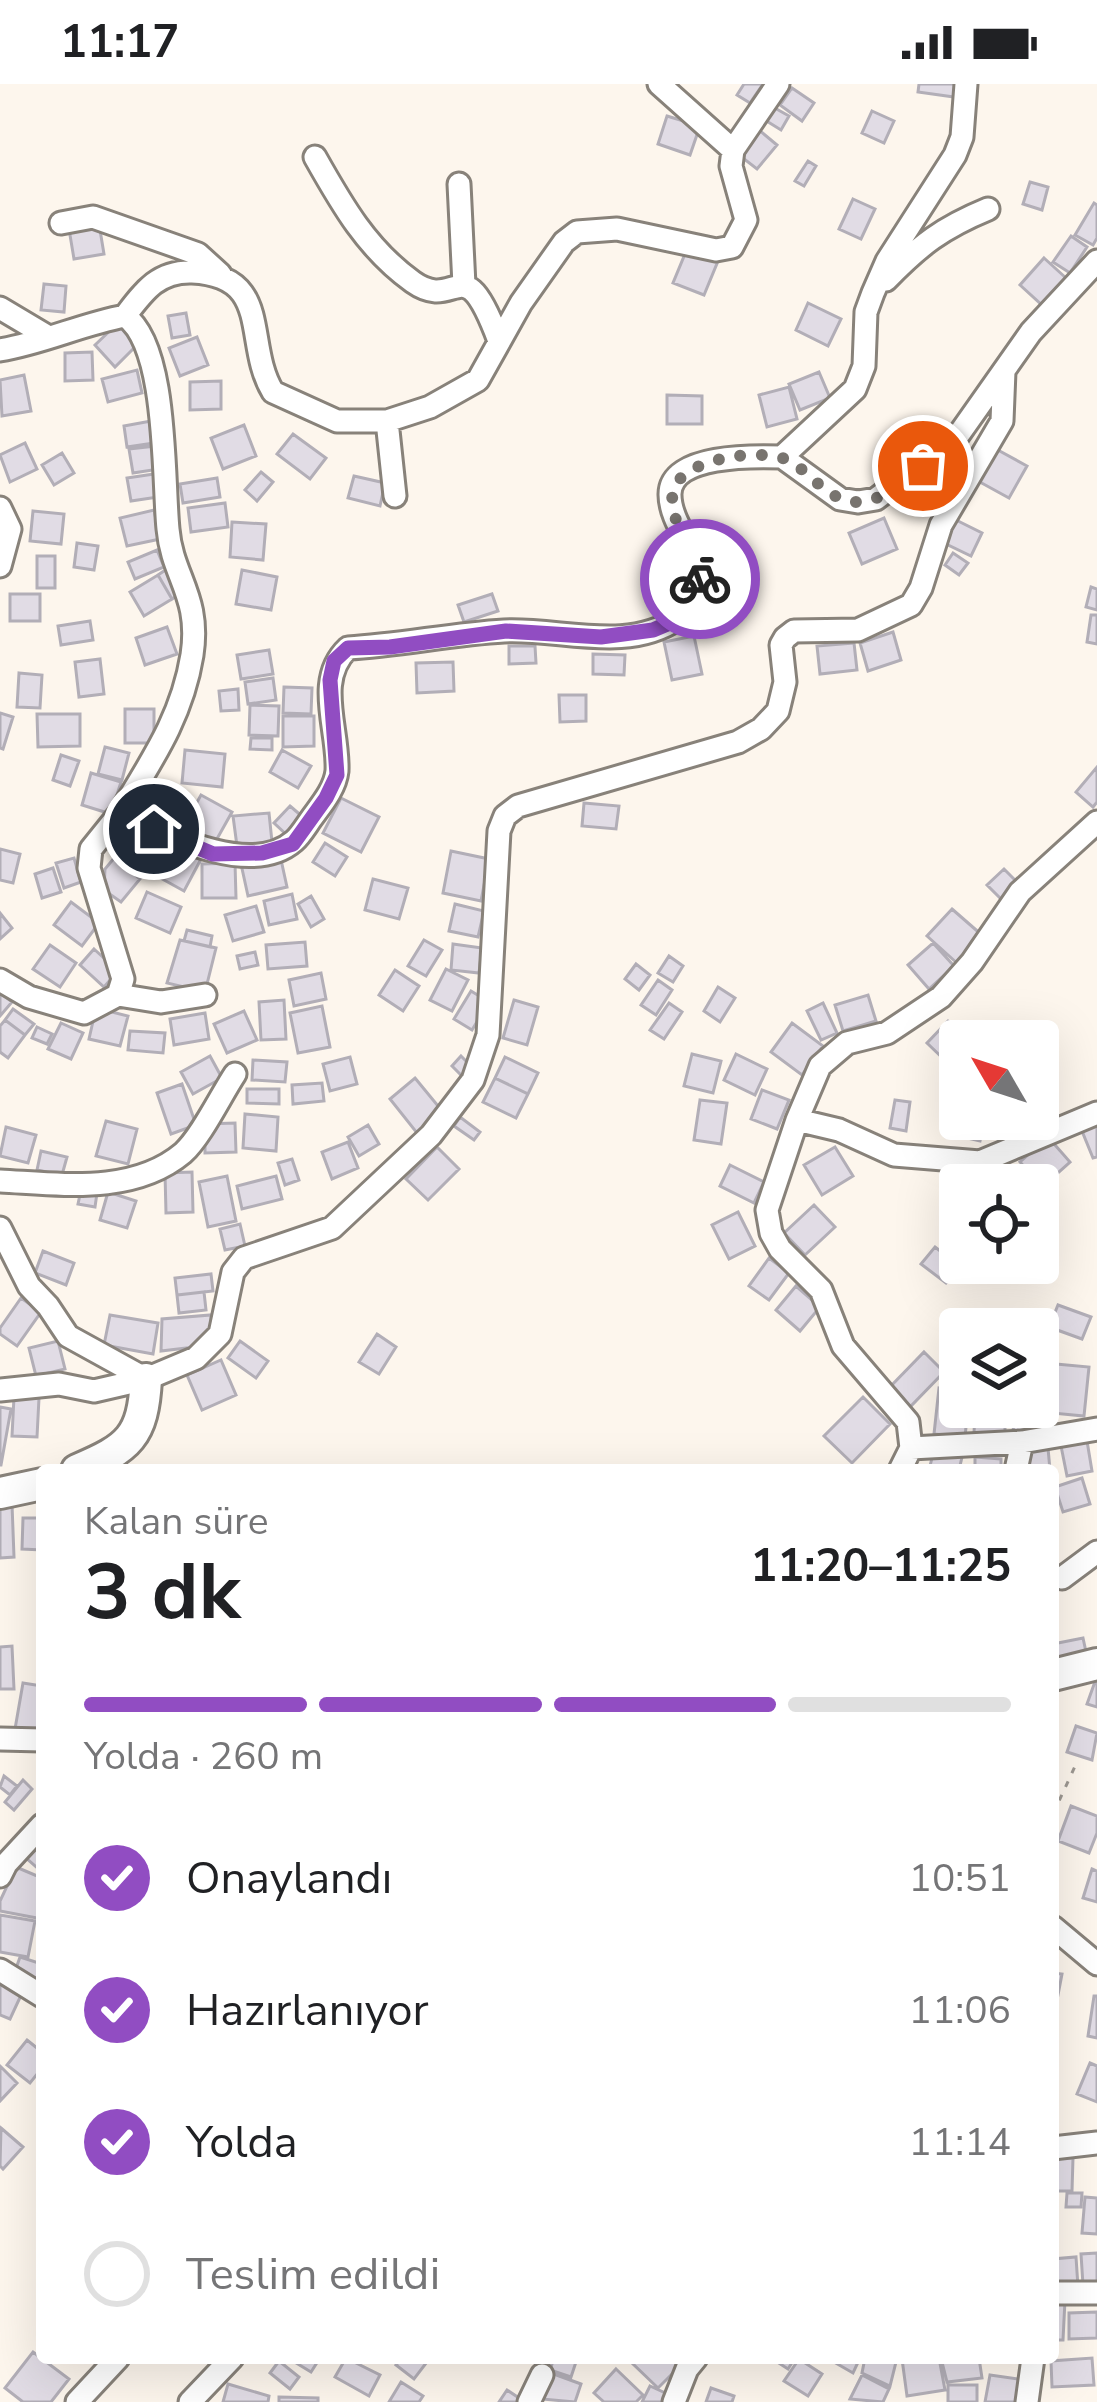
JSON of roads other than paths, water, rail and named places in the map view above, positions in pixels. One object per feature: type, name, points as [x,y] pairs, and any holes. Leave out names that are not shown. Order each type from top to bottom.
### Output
[{"type":"street","points":[[659,84],[733,150]]},
{"type":"street","points":[[61,223],[93,217],[198,254],[249,301],[273,392],[337,422],[387,421],[430,407],[478,380],[544,268],[577,232],[617,229],[716,250],[732,247],[746,220],[730,166],[733,150],[778,84]]},
{"type":"street","points":[[782,457],[856,389],[864,366],[866,312],[886,261],[955,155],[962,137],[966,84]]},
{"type":"street","points":[[316,157],[350,220],[423,288],[464,285],[478,292],[499,341]]},
{"type":"street","points":[[459,184],[464,285]]},
{"type":"street","points":[[873,293],[922,242],[988,209]]},
{"type":"street","points":[[120,813],[213,854],[262,853],[293,844],[337,775],[330,680],[334,661],[348,648],[506,631],[601,637],[653,630],[679,619],[695,601],[701,583],[670,495],[675,479],[686,470],[721,458],[782,457],[841,499],[876,499],[957,437],[1052,306],[1097,261]]},
{"type":"street","points":[[0,350],[125,316],[163,275],[223,276]]},
{"type":"street","points":[[0,308],[46,336]]},
{"type":"street","points":[[118,995],[123,979],[88,868],[91,849],[120,813],[173,726],[193,649],[194,604],[168,535],[162,413],[145,343],[125,316]]},
{"type":"street","points":[[0,1390],[59,1384],[94,1391],[146,1379],[196,1358],[220,1334],[233,1272],[244,1258],[332,1228],[430,1135],[473,1080],[488,1036],[499,831],[506,815],[518,806],[738,742],[761,729],[778,711],[785,682],[781,645],[785,638],[794,631],[858,630],[911,605],[941,525],[1002,421],[1004,370]]},
{"type":"street","points":[[387,421],[395,496]]},
{"type":"street","points":[[0,508],[10,529],[0,566]]},
{"type":"street","points":[[903,1464],[911,1448],[908,1422],[843,1346],[821,1290],[780,1250],[767,1210],[820,1066],[847,1043],[886,1033],[941,997],[972,962],[1020,892],[1097,822]]},
{"type":"street","points":[[0,980],[29,997],[84,1013],[118,995],[161,1002],[205,995]]},
{"type":"street","points":[[0,1181],[89,1185],[134,1178],[160,1167],[189,1146],[235,1074]]},
{"type":"street","points":[[797,1120],[839,1130],[894,1155],[980,1162],[1097,1113]]},
{"type":"street","points":[[3,1234],[29,1286],[68,1336],[146,1379]]},
{"type":"street","points":[[91,1464],[117,1453],[131,1439],[144,1414],[146,1379]]},
{"type":"street","points":[[911,1448],[1022,1442],[1097,1429]]},
{"type":"street","points":[[1017,1464],[1022,1442]]},
{"type":"street","points":[[0,1493],[36,1485]]},
{"type":"street","points":[[1062,1577],[1097,1552]]},
{"type":"street","points":[[1059,1674],[1097,1664]]},
{"type":"street","points":[[0,1739],[36,1740]]},
{"type":"street","points":[[0,1876],[36,1833]]},
{"type":"street","points":[[1059,1932],[1097,1964]]},
{"type":"street","points":[[0,1970],[36,1992]]},
{"type":"street","points":[[1059,2147],[1097,2143]]},
{"type":"street","points":[[1059,2293],[1097,2293]]},
{"type":"street","points":[[77,2402],[112,2364]]},
{"type":"street","points":[[190,2402],[226,2364]]},
{"type":"street","points":[[674,2402],[691,2364]]},
{"type":"street","points":[[1027,2402],[1032,2364]]},
{"type":"street","points":[[530,2402],[542,2375]]}]
